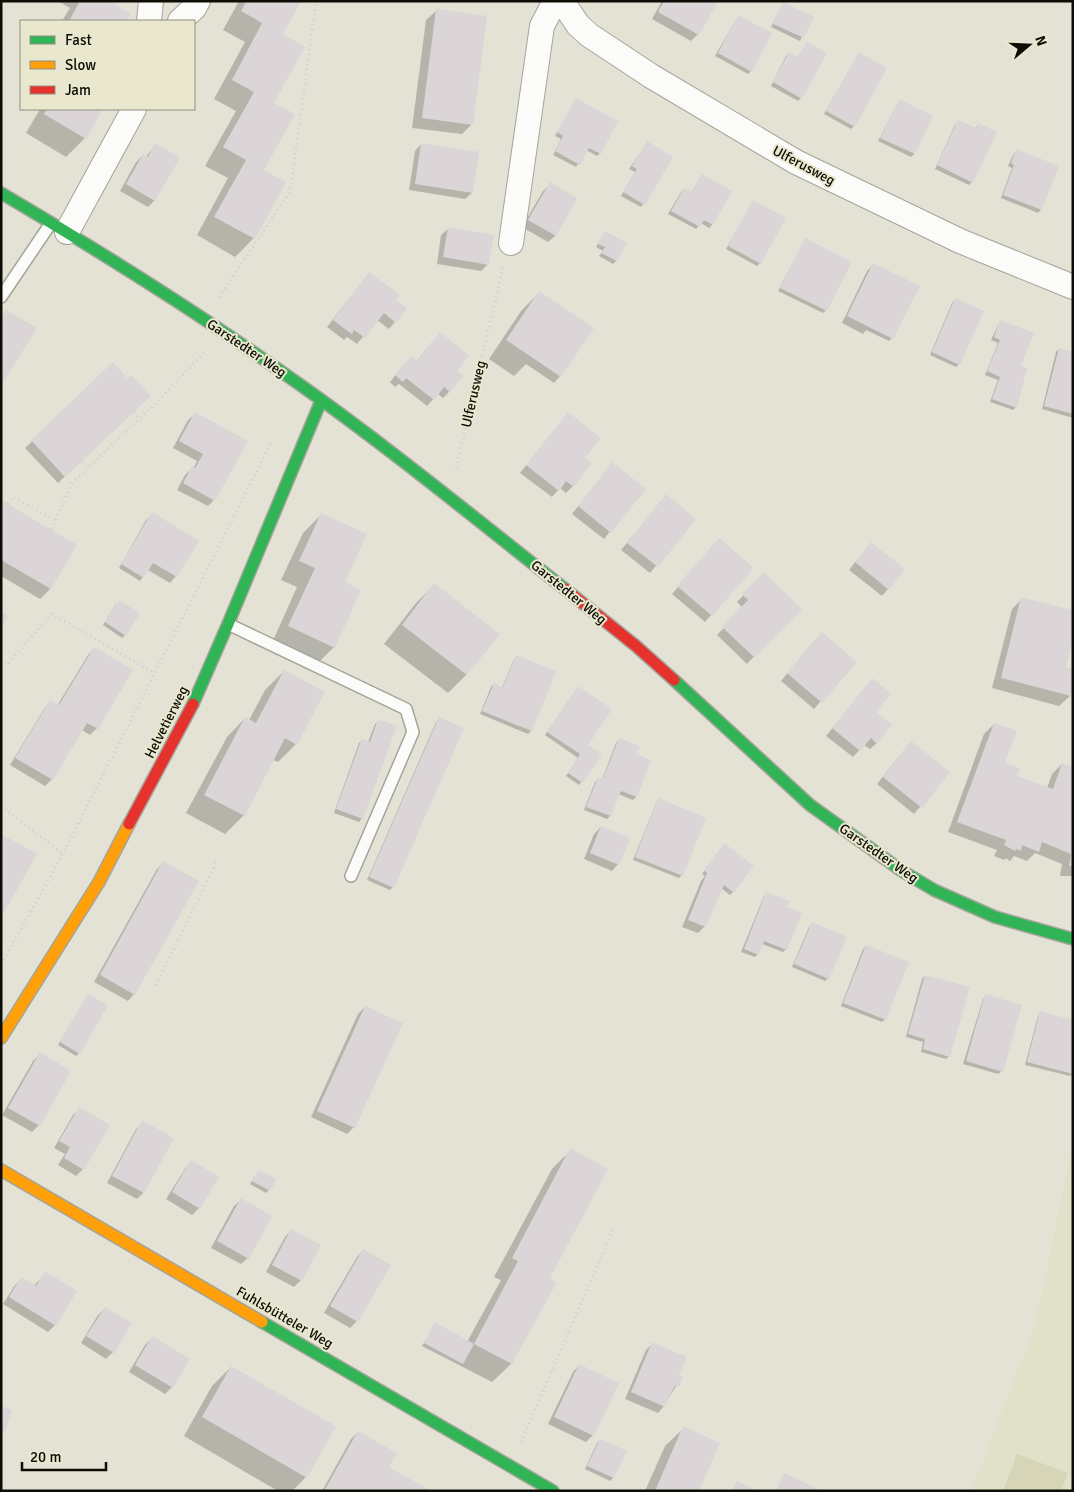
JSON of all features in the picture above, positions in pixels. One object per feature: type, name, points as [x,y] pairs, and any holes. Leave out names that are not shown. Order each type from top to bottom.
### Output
[{"type":"street","points":[[149,20],[151,1]]},
{"type":"street","points":[[181,20],[194,8],[198,1]]},
{"type":"street","name":"Ulferusweg","points":[[511,243],[542,26],[553,5],[560,1],[578,25],[589,35],[651,76],[796,162],[960,241],[1073,286]]},
{"type":"street","points":[[59,227],[133,110]]},
{"type":"street","name":"Garstedter Weg","points":[[1,193],[59,227],[204,319],[300,385],[414,469],[636,646],[810,805],[902,871],[934,890],[994,917],[1073,939]]},
{"type":"street","name":"Helvetierweg","points":[[1,1038],[99,882],[196,697],[320,401]]},
{"type":"street","name":"Fuhlsbütteler Weg","points":[[1,1170],[553,1491]]},
{"type":"lane","points":[[1,296],[59,227]]},
{"type":"lane","points":[[228,624],[406,709],[413,732],[351,876]]},
{"type":"path","points":[[204,319],[290,192],[316,1]]},
{"type":"path","name":"Ulferusweg","points":[[449,497],[503,268],[511,243]]},
{"type":"path","points":[[51,530],[73,482],[140,418],[223,333]]},
{"type":"path","points":[[134,412],[140,418]]},
{"type":"path","points":[[1,964],[63,854],[274,437]]},
{"type":"path","points":[[82,462],[87,468]]},
{"type":"path","points":[[8,504],[13,497],[55,520]]},
{"type":"path","points":[[1,660],[7,664],[52,614],[154,673]]},
{"type":"path","points":[[1,806],[63,854]]},
{"type":"path","points":[[156,985],[217,861]]},
{"type":"path","points":[[510,1466],[613,1229]]},
{"type":"shaded area","points":[[1073,1142],[1073,1491],[971,1491],[1035,1326]]},
{"type":"shaded area","points":[[1017,1454],[1068,1473],[1061,1491],[1003,1491]]},
{"type":"building","points":[[80,1],[109,1],[131,14],[127,20],[70,20]]},
{"type":"building","points":[[246,1],[301,1],[283,34],[305,47],[274,103],[295,114],[264,170],[286,182],[255,239],[214,217],[246,160],[223,147],[254,92],[232,80],[262,23],[241,11]]},
{"type":"building","points":[[664,1],[718,1],[699,35],[658,12]]},
{"type":"building","points":[[783,2],[814,17],[804,38],[773,24]]},
{"type":"building","points":[[436,9],[487,16],[473,125],[422,118]]},
{"type":"building","points":[[738,15],[772,33],[752,72],[718,53]]},
{"type":"building","points":[[807,42],[827,53],[802,99],[773,82],[789,52],[798,57]]},
{"type":"building","points":[[859,52],[887,68],[855,127],[826,111]]},
{"type":"building","points":[[576,98],[618,121],[601,154],[589,148],[580,165],[555,151],[563,136],[557,132]]},
{"type":"building","points":[[899,99],[933,116],[915,154],[880,138]]},
{"type":"building","points":[[46,110],[102,110],[86,139],[44,114]]},
{"type":"building","points":[[958,120],[976,128],[978,123],[997,132],[973,183],[937,165]]},
{"type":"building","points":[[647,141],[673,157],[645,205],[623,192],[637,169],[632,166]]},
{"type":"building","points":[[155,143],[180,158],[155,201],[126,184],[143,154],[148,157]]},
{"type":"building","points":[[421,143],[479,152],[473,193],[415,184]]},
{"type":"building","points":[[1016,149],[1059,166],[1042,210],[1003,195],[1014,165],[1011,163]]},
{"type":"building","points":[[702,174],[732,191],[713,225],[704,220],[700,227],[671,211],[684,188],[692,192]]},
{"type":"building","points":[[550,182],[577,198],[556,236],[528,220]]},
{"type":"building","points":[[753,200],[786,218],[761,264],[728,246]]},
{"type":"building","points":[[448,227],[494,235],[489,265],[443,257]]},
{"type":"building","points":[[605,231],[627,243],[617,261],[601,253],[605,247],[598,244]]},
{"type":"building","points":[[805,238],[852,262],[827,311],[780,288]]},
{"type":"building","points":[[873,263],[920,286],[893,339],[847,316]]},
{"type":"building","points":[[369,272],[400,295],[396,300],[407,308],[396,323],[384,313],[365,338],[354,330],[352,334],[333,320]]},
{"type":"building","points":[[539,291],[594,328],[561,377],[506,340]]},
{"type":"building","points":[[955,298],[984,311],[960,365],[932,352]]},
{"type":"building","points":[[6,310],[37,328],[1,386],[1,318]]},
{"type":"building","points":[[1000,320],[1034,333],[1021,366],[1027,368],[1017,408],[992,399],[1000,377],[987,371],[1000,340],[994,337]]},
{"type":"building","points":[[440,332],[469,356],[457,371],[464,376],[450,392],[444,387],[434,400],[406,378],[403,382],[395,375],[411,356],[417,361]]},
{"type":"building","points":[[1059,348],[1073,352],[1073,414],[1044,406]]},
{"type":"building","points":[[113,362],[127,378],[131,375],[151,396],[65,477],[31,440]]},
{"type":"building","points":[[195,412],[248,441],[215,501],[183,483],[192,466],[195,468],[203,454],[179,441]]},
{"type":"building","points":[[568,412],[601,438],[585,458],[592,463],[574,487],[566,481],[559,491],[526,465]]},
{"type":"building","points":[[612,462],[646,489],[611,533],[578,506]]},
{"type":"building","points":[[666,494],[696,519],[658,567],[627,543]]},
{"type":"building","points":[[1,500],[77,545],[51,589],[1,560]]},
{"type":"building","points":[[152,512],[199,541],[177,577],[153,563],[144,578],[121,564]]},
{"type":"building","points":[[321,513],[367,534],[345,582],[361,590],[335,648],[288,626],[315,568],[299,561]]},
{"type":"building","points":[[719,538],[754,568],[712,616],[677,586]]},
{"type":"building","points":[[871,542],[905,569],[889,590],[855,562]]},
{"type":"building","points":[[764,572],[802,609],[755,658],[722,627],[748,600],[742,594]]},
{"type":"building","points":[[434,583],[500,634],[467,675],[402,625]]},
{"type":"building","points":[[1021,597],[1073,610],[1073,639],[1066,667],[1073,669],[1071,696],[1001,678]]},
{"type":"building","points":[[119,600],[140,613],[126,636],[105,622]]},
{"type":"building","points":[[1,612],[8,616],[1,627]]},
{"type":"building","points":[[822,632],[857,662],[822,703],[787,673]]},
{"type":"building","points":[[94,647],[133,670],[98,729],[87,723],[53,780],[15,758],[50,700],[59,705]]},
{"type":"building","points":[[516,655],[556,671],[532,731],[482,711],[494,683],[503,687]]},
{"type":"building","points":[[284,670],[325,692],[297,745],[285,738],[245,816],[204,795],[245,717],[256,723]]},
{"type":"building","points":[[872,678],[891,693],[876,712],[892,725],[877,744],[871,738],[860,751],[832,728]]},
{"type":"building","points":[[578,686],[612,709],[588,745],[602,754],[583,783],[568,773],[580,754],[547,732]]},
{"type":"building","points":[[439,717],[464,728],[394,888],[369,877]]},
{"type":"building","points":[[378,719],[397,726],[363,819],[336,809],[362,738],[370,742]]},
{"type":"building","points":[[994,723],[1017,731],[1005,763],[1020,768],[1017,776],[1053,789],[1062,763],[1073,767],[1073,866],[1069,866],[1071,854],[1042,842],[1039,852],[1022,845],[1021,851],[1016,849],[1015,851],[1004,845],[1006,840],[957,822]]},
{"type":"building","points":[[619,738],[640,746],[636,754],[651,760],[637,797],[621,791],[611,816],[586,807],[598,777],[603,779]]},
{"type":"building","points":[[911,741],[950,772],[922,808],[883,777]]},
{"type":"building","points":[[658,798],[706,818],[683,876],[635,857]]},
{"type":"building","points":[[601,826],[630,838],[619,865],[590,853]]},
{"type":"building","points":[[1,834],[37,854],[1,918]]},
{"type":"building","points":[[724,843],[754,866],[734,893],[724,885],[706,927],[688,920],[707,873],[704,870]]},
{"type":"building","points":[[163,861],[199,881],[135,995],[100,975]]},
{"type":"building","points":[[766,892],[790,901],[787,907],[802,913],[787,950],[764,941],[759,955],[744,949]]},
{"type":"building","points":[[812,922],[847,937],[829,979],[794,964]]},
{"type":"building","points":[[866,945],[909,962],[886,1020],[843,1003]]},
{"type":"building","points":[[925,975],[970,987],[950,1057],[923,1049],[925,1039],[908,1034]]},
{"type":"building","points":[[88,994],[108,1005],[80,1054],[60,1042]]},
{"type":"building","points":[[985,994],[1022,1005],[1003,1072],[966,1061]]},
{"type":"building","points":[[365,1006],[403,1023],[355,1128],[317,1111]]},
{"type":"building","points":[[1040,1011],[1073,1020],[1073,1074],[1027,1062]]},
{"type":"building","points":[[40,1052],[71,1071],[40,1126],[8,1108]]},
{"type":"building","points":[[79,1107],[110,1125],[84,1170],[64,1158],[70,1147],[59,1141]]},
{"type":"building","points":[[142,1120],[174,1138],[144,1193],[112,1176]]},
{"type":"building","points":[[570,1148],[608,1169],[550,1278],[557,1282],[512,1364],[474,1344],[518,1261],[512,1258]]},
{"type":"building","points":[[191,1160],[219,1177],[200,1209],[172,1192]]},
{"type":"building","points":[[258,1170],[277,1179],[270,1191],[252,1181]]},
{"type":"building","points":[[241,1198],[272,1216],[249,1259],[217,1241]]},
{"type":"building","points":[[291,1229],[321,1245],[302,1281],[272,1265]]},
{"type":"building","points":[[363,1249],[391,1265],[358,1322],[330,1306]]},
{"type":"building","points":[[45,1271],[77,1291],[56,1326],[9,1297],[21,1277],[36,1286]]},
{"type":"building","points":[[105,1307],[132,1323],[114,1353],[86,1336]]},
{"type":"building","points":[[435,1322],[474,1344],[463,1364],[424,1343]]},
{"type":"building","points":[[152,1336],[190,1359],[173,1388],[135,1365]]},
{"type":"building","points":[[652,1342],[687,1357],[679,1375],[683,1377],[679,1387],[675,1385],[665,1407],[631,1392]]},
{"type":"building","points":[[579,1364],[619,1383],[594,1436],[554,1417]]},
{"type":"building","points":[[231,1366],[336,1426],[307,1478],[202,1417]]},
{"type":"building","points":[[1,1406],[12,1410],[5,1433],[1,1432]]},
{"type":"building","points":[[683,1426],[720,1443],[699,1491],[655,1491]]},
{"type":"building","points":[[358,1431],[397,1453],[389,1467],[431,1491],[324,1491]]},
{"type":"building","points":[[600,1439],[627,1451],[614,1478],[587,1466]]},
{"type":"building","points":[[784,1473],[822,1491],[776,1491]]},
{"type":"building","points":[[737,1481],[757,1491],[732,1491]]},
{"type":"traffic: fast","points":[[1,193],[152,286],[299,384],[400,459],[565,589]]},
{"type":"traffic: fast","points":[[193,704],[321,401]]},
{"type":"traffic: fast","points":[[674,680],[810,805],[902,871],[934,890],[995,917],[1073,939]]},
{"type":"traffic: fast","points":[[262,1322],[553,1491]]},
{"type":"traffic: slow","points":[[1,1038],[99,882],[129,824]]},
{"type":"traffic: slow","points":[[1,1170],[262,1322]]},
{"type":"traffic: jam","points":[[565,589],[636,646],[674,680]]},
{"type":"traffic: jam","points":[[129,824],[193,704]]}]
